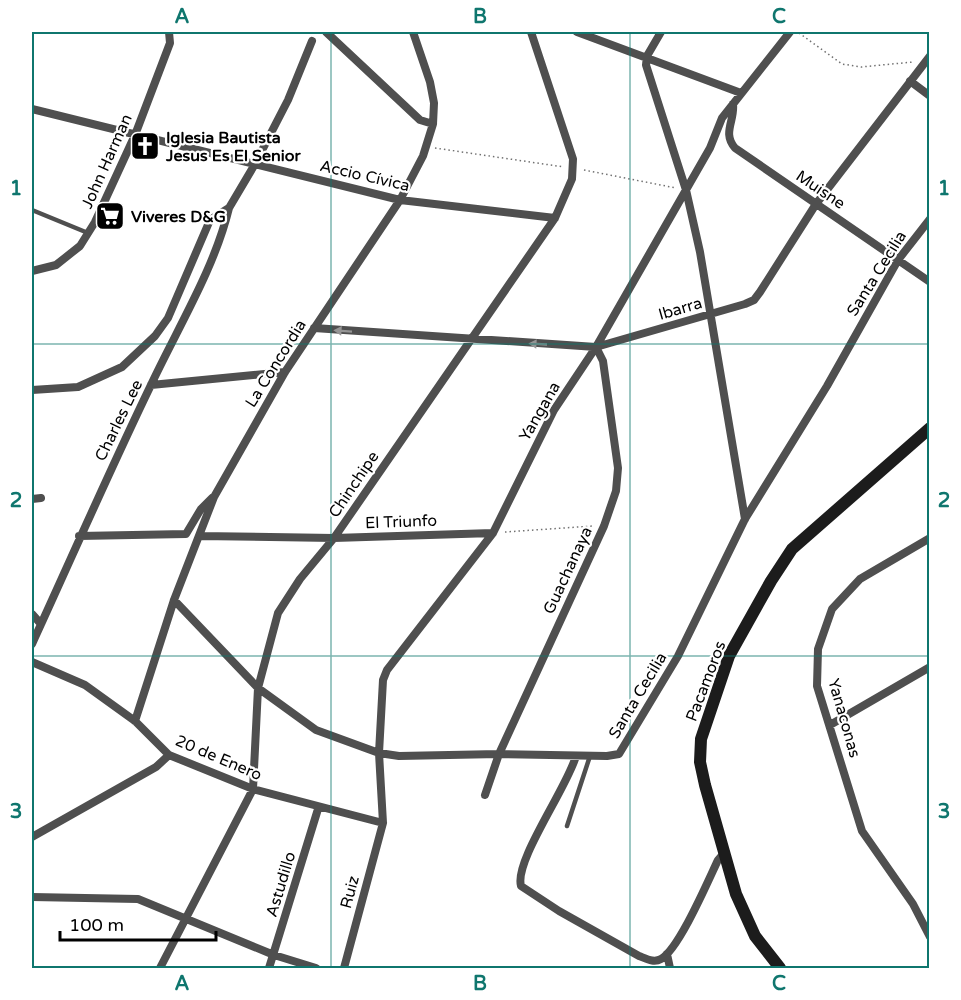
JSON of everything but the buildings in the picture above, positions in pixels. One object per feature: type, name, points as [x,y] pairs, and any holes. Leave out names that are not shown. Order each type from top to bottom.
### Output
[{"type":"street","name":"John Harman","points":[[32,272],[56,265],[80,246],[88,233],[135,135],[170,43],[169,32]]},
{"type":"street","points":[[326,32],[420,120],[433,124]]},
{"type":"street","name":"La Concordia","points":[[135,721],[174,600],[214,497],[285,372],[400,200],[426,147],[433,124],[434,103],[430,82],[413,32]]},
{"type":"street","name":"Chinchipe","points":[[160,969],[253,789],[258,688],[278,613],[300,579],[334,538],[555,218],[572,179],[573,159],[531,32]]},
{"type":"street","points":[[577,32],[647,56],[741,93]]},
{"type":"street","points":[[661,32],[647,56],[646,65],[686,190],[700,252],[745,519]]},
{"type":"street","name":"Yangana","points":[[383,824],[379,753],[383,680],[387,670],[492,533],[554,410],[596,347],[710,148],[722,118],[790,32]]},
{"type":"street","points":[[32,390],[78,387],[111,373],[133,359],[168,318],[210,220],[229,208],[255,164],[288,100],[312,41]]},
{"type":"street","name":"Ibarra","points":[[314,328],[596,347],[754,300],[816,204],[928,58]]},
{"type":"street","points":[[910,81],[930,96]]},
{"type":"street","name":"Muisne","points":[[733,104],[728,132],[729,141],[735,148],[930,282]]},
{"type":"street","name":"Accio Cívica","points":[[32,109],[400,200],[555,218]]},
{"type":"street","name":"Charles Lee","points":[[32,645],[78,536],[197,291],[225,227],[229,208]]},
{"type":"street","name":"Santa Cecilia","points":[[174,600],[188,612],[258,688],[316,730],[379,753],[399,756],[619,754],[678,657],[745,519],[827,386],[898,260],[930,219]]},
{"type":"street","name":"Guachanaya","points":[[485,795],[500,754],[604,526],[616,491],[618,468],[603,361],[596,347]]},
{"type":"street","points":[[151,385],[285,372]]},
{"type":"street","name":"Pacamoros","points":[[780,969],[755,936],[736,894],[700,762],[701,739],[729,656],[771,581],[792,549],[930,428]]},
{"type":"street","points":[[78,536],[180,536],[189,530],[201,509],[214,497]]},
{"type":"street","name":"El Triunfo","points":[[199,536],[334,538],[492,533]]},
{"type":"street","name":"Yanaconas","points":[[930,538],[860,579],[831,609],[818,649],[817,677],[817,686],[862,831],[913,904],[930,937]]},
{"type":"street","points":[[32,614],[41,624]]},
{"type":"street","name":"20 de Enero","points":[[32,662],[85,685],[135,721],[169,754],[253,789],[318,809],[383,824]]},
{"type":"street","points":[[830,725],[930,667]]},
{"type":"street","points":[[32,825],[35,835],[156,767],[169,754]]},
{"type":"street","points":[[576,756],[536,842],[524,859],[519,878],[521,886],[559,911],[639,956],[652,961],[660,960],[667,954],[724,853]]},
{"type":"street","name":"Astudillo","points":[[269,969],[318,809]]},
{"type":"street","name":"Ruiz","points":[[344,969],[383,824]]},
{"type":"street","points":[[32,897],[138,899],[274,955],[316,969]]},
{"type":"street","points":[[667,954],[670,969]]},
{"type":"lane","points":[[32,210],[88,233]]},
{"type":"lane","points":[[567,826],[590,756]]},
{"type":"path","points":[[796,32],[842,64],[861,67],[928,58]]},
{"type":"path","points":[[426,147],[573,168],[686,190]]},
{"type":"path","points":[[492,533],[604,526]]},
{"type":"place","name":"Iglesia Bautista Jesus Es El Senior","points":[[145,146]]},
{"type":"place","name":"Viveres D&G","points":[[110,216]]}]
